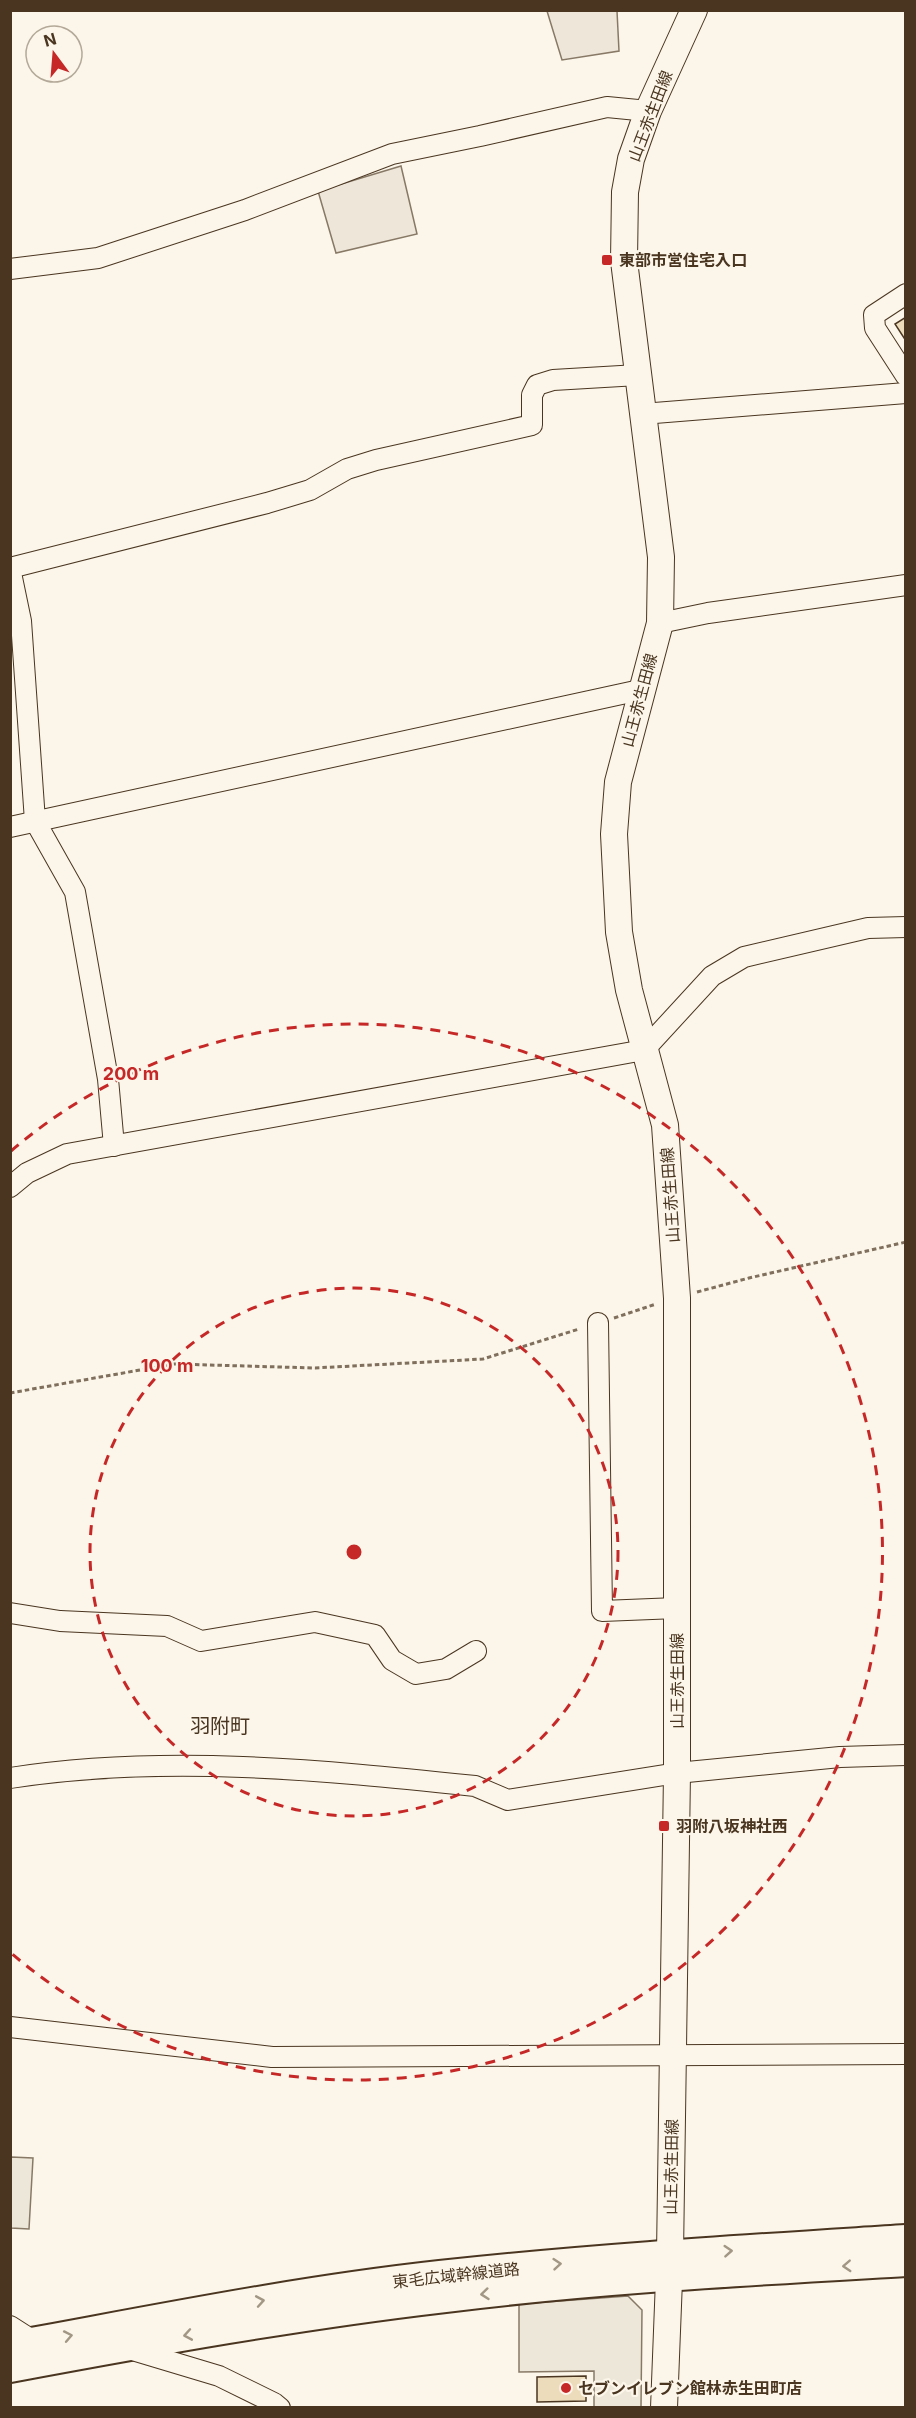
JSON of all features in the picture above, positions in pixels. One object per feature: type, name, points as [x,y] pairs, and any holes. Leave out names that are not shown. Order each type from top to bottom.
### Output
[{"type":"highway","name":"東毛広域幹線道路","points":[[10,2368],[327,2314],[669,2265],[906,2240]]},
{"type":"highway","name":"東毛広域幹線道路","points":[[23,2344],[324,2290],[440,2275],[669,2265],[906,2262]]},
{"type":"main road","name":"山王赤生田線","points":[[664,2408],[669,2265],[677,1773],[677,1298],[665,1125],[629,990],[621,944],[615,874],[618,782],[640,690],[660,623],[661,557],[624,261],[625,192],[631,159],[648,111],[694,10]]},
{"type":"street","points":[[10,269],[99,258],[245,210],[392,154],[607,107],[648,111]]},
{"type":"street","points":[[906,294],[874,315],[874,328],[906,376]]},
{"type":"street","points":[[114,1146],[108,1079],[75,892],[35,821],[21,621],[10,568],[267,503],[310,490],[347,470],[376,460],[532,425],[532,395],[537,385],[553,380],[638,375]]},
{"type":"street","points":[[642,414],[906,393]]},
{"type":"street","points":[[660,623],[719,611],[906,585]]},
{"type":"street","points":[[10,827],[640,690]]},
{"type":"street","points":[[10,1187],[27,1173],[67,1154],[644,1050],[712,976],[744,957],[868,928],[906,927]]},
{"type":"street","points":[[598,1323],[602,1611],[677,1608]]},
{"type":"street","points":[[10,1613],[60,1621],[167,1626],[201,1641],[315,1622],[375,1635],[392,1660],[416,1674],[446,1669],[476,1652]]},
{"type":"street","points":[[10,1778],[57,1771],[104,1768],[259,1766],[475,1786],[508,1800],[677,1773],[840,1757],[906,1755]]},
{"type":"street","points":[[10,2027],[272,2056],[906,2054]]},
{"type":"street","points":[[10,2326],[23,2344]]},
{"type":"street","points":[[123,2347],[219,2376],[280,2408]]},
{"type":"path","points":[[10,1393],[174,1364],[315,1368],[483,1359],[677,1298],[749,1278],[906,1242]]},
{"type":"shaded area","points":[[547,11],[617,11],[619,51],[562,60]]},
{"type":"shaded area","points":[[401,166],[417,234],[336,253],[318,191]]},
{"type":"shaded area","points":[[11,2157],[33,2158],[29,2229],[11,2228]]},
{"type":"shaded area","points":[[628,2296],[642,2310],[641,2407],[594,2407],[594,2371],[519,2372],[519,2304]]},
{"type":"building","points":[[906,317],[906,341],[895,324]]},
{"type":"building","points":[[586,2376],[586,2401],[537,2402],[537,2377]]},
{"type":"place","name":"東部市営住宅入口","points":[[607,260]]},
{"type":"place","name":"羽附八坂神社西","points":[[664,1826]]},
{"type":"place","name":"セブンイレブン館林赤生田町店","points":[[566,2388]]},
{"type":"district","name":"羽附町","points":[[220,1726]]}]
